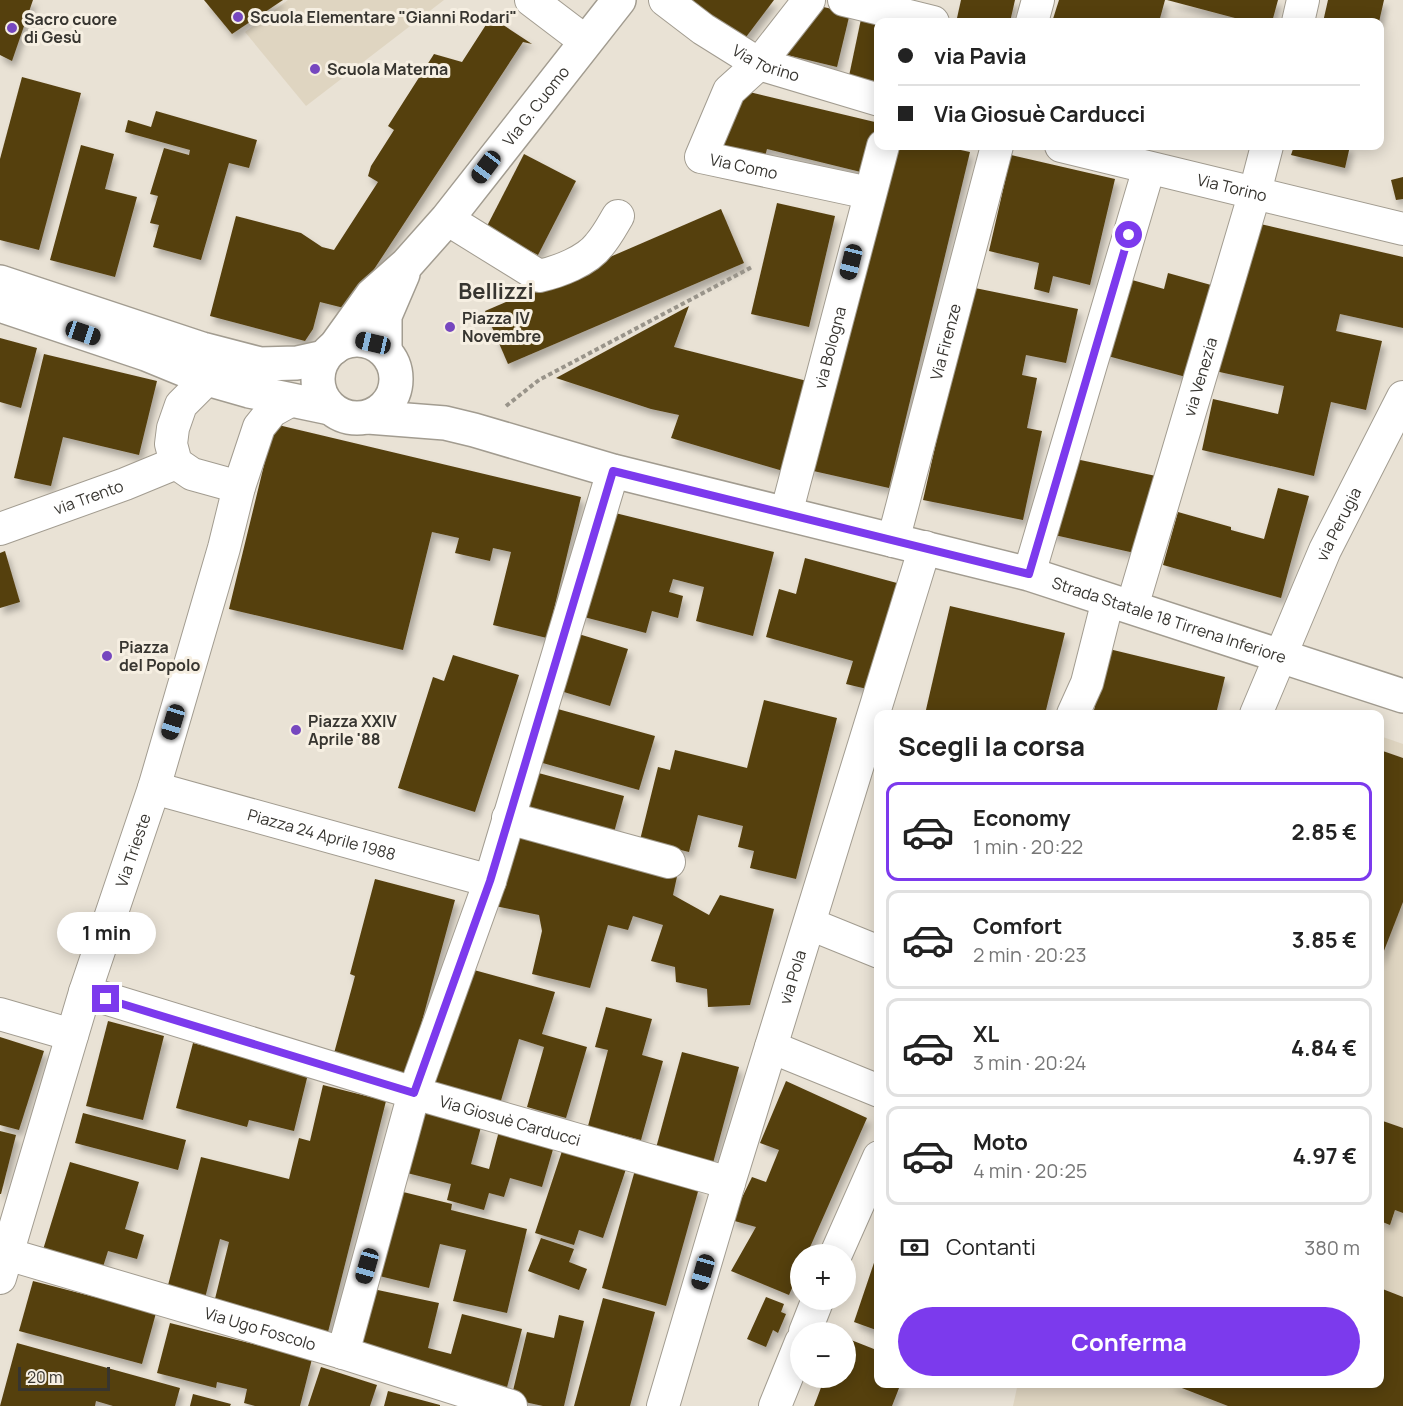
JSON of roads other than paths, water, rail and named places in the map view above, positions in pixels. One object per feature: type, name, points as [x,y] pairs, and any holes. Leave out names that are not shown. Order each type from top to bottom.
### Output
[{"type":"main road","name":"Via G. Cuomo","points":[[329,352],[372,295],[407,264],[447,219],[585,40],[619,0]]},
{"type":"main road","name":"Via G. Cuomo","points":[[391,363],[385,316],[407,264]]},
{"type":"main road","points":[[0,282],[202,349],[260,364],[297,363],[329,352],[346,342],[360,340],[373,343],[391,363],[396,389],[390,402],[381,411],[368,417],[355,419],[342,416],[330,408],[322,397],[318,383],[319,370],[329,352]]},
{"type":"main road","points":[[0,305],[146,354],[207,379],[290,401],[330,408]]},
{"type":"main road","name":"Strada Statale 18 Tirrena Inferiore","points":[[391,363],[460,426]]},
{"type":"main road","name":"Strada Statale 18 Tirrena Inferiore","points":[[368,417],[460,426],[613,471],[1029,574],[1403,696]]},
{"type":"street","points":[[531,0],[585,40]]},
{"type":"street","name":"Via Torino","points":[[665,0],[703,30],[759,64],[874,98]]},
{"type":"street","name":"Via Como","points":[[809,0],[759,64],[729,91],[701,156],[869,193]]},
{"type":"street","points":[[844,0],[917,18]]},
{"type":"street","points":[[1033,18],[1038,0]]},
{"type":"street","points":[[1299,18],[1303,0]]},
{"type":"street","name":"via Bologna","points":[[786,514],[882,150]]},
{"type":"street","name":"Via Firenze","points":[[893,541],[996,150]]},
{"type":"street","name":"Via Torino","points":[[1077,150],[1403,229]]},
{"type":"street","name":"via Venezia","points":[[1075,710],[1120,603],[1255,192],[1266,150]]},
{"type":"street","points":[[1029,574],[1149,168]]},
{"type":"street","points":[[447,219],[539,276],[556,273],[598,247],[618,216]]},
{"type":"street","points":[[239,487],[192,474],[176,463],[171,444],[173,428],[181,405],[207,379],[260,364]]},
{"type":"street","name":"via Perugia","points":[[1258,710],[1325,550],[1403,397]]},
{"type":"street","name":"Via Trieste","points":[[5,1248],[85,992],[154,788],[224,548],[239,487],[259,427],[272,411],[290,401]]},
{"type":"street","name":"via Trento","points":[[0,529],[176,463]]},
{"type":"street","points":[[343,1353],[414,1093],[490,881],[613,471]]},
{"type":"street","name":"via Pola","points":[[882,710],[925,547]]},
{"type":"street","name":"via Pola","points":[[663,1406],[771,1047],[810,924],[872,746]]},
{"type":"street","name":"Piazza 24 Aprile 1988","points":[[154,788],[490,881]]},
{"type":"street","points":[[508,818],[669,862]]},
{"type":"street","points":[[810,924],[874,950]]},
{"type":"street","name":"Via Giosuè Carducci","points":[[85,992],[414,1093],[729,1183]]},
{"type":"street","points":[[0,1014],[72,1035]]},
{"type":"street","points":[[771,1047],[874,1089]]},
{"type":"street","points":[[840,1244],[874,1168]]},
{"type":"street","name":"Via Ugo Foscolo","points":[[5,1248],[511,1406]]},
{"type":"street","points":[[775,1406],[790,1369]]},
{"type":"place","name":"Scuola Elementare \"Gianni Rodari\"","points":[[238,17]]},
{"type":"place","name":"Sacro cuore di Gesù","points":[[12,28]]},
{"type":"place","name":"Scuola Materna","points":[[315,69]]},
{"type":"place","name":"Piazza IV Novembre","points":[[450,327]]},
{"type":"place","name":"Piazza del Popolo","points":[[107,656]]},
{"type":"place","name":"Piazza XXIV Aprile '88","points":[[296,730]]},
{"type":"district","name":"Bellizzi","points":[[496,291]]}]
